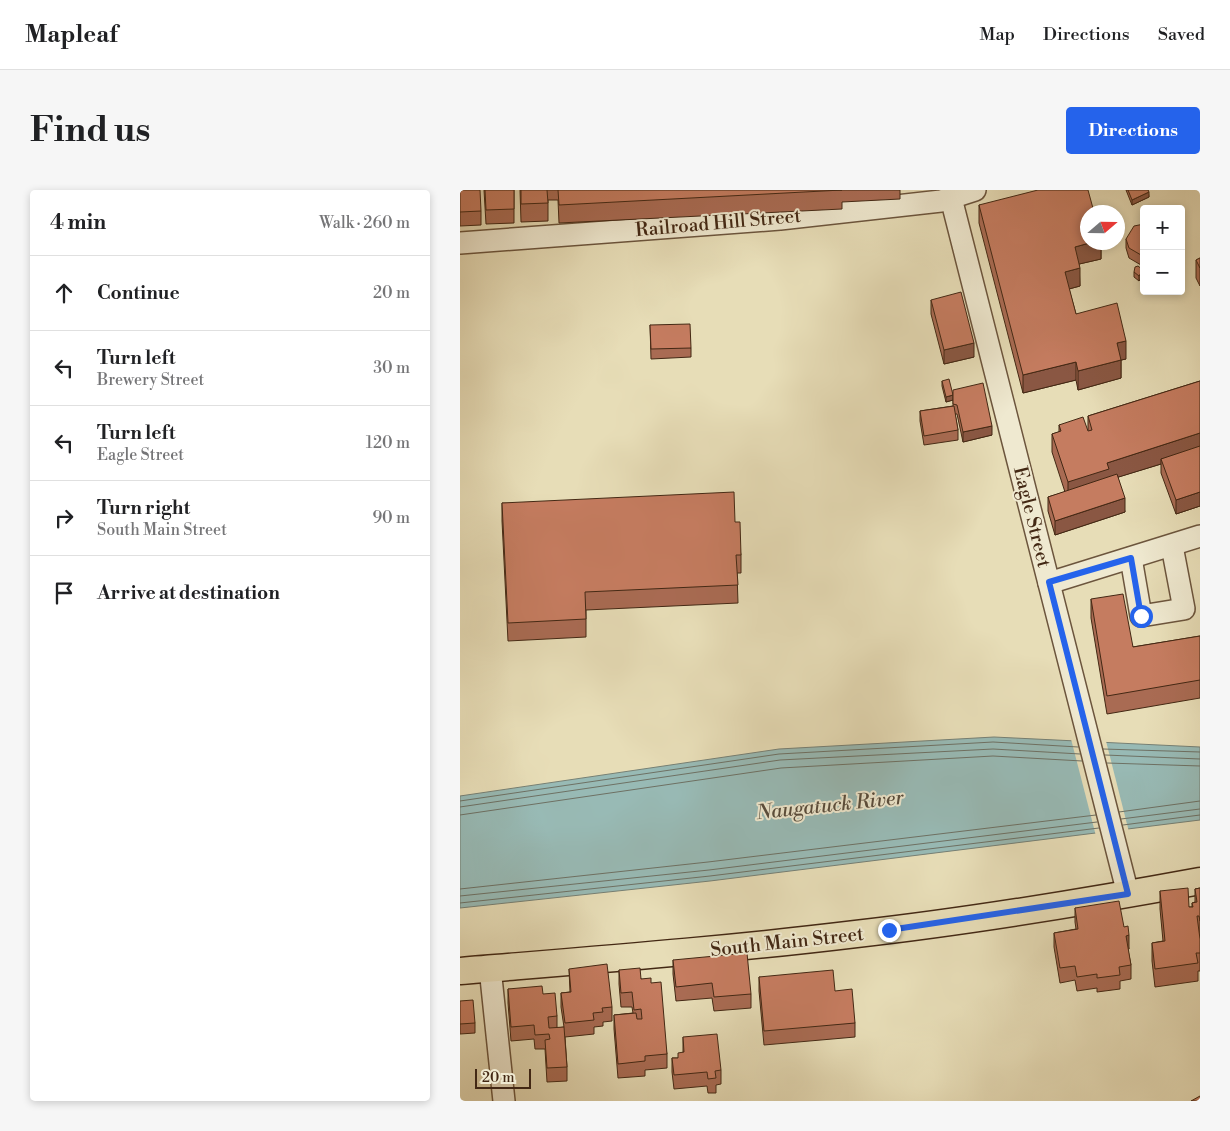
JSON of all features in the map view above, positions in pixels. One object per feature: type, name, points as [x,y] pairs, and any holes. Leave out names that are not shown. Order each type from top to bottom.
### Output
[{"type":"main road","name":"South Main Street","points":[[460,971],[709,950],[857,934],[1128,894],[1200,881]]},
{"type":"street","name":"Railroad Hill Street","points":[[460,243],[780,219],[950,198],[975,190]]},
{"type":"street","name":"Eagle Street","points":[[950,198],[1128,894]]},
{"type":"street","points":[[1049,582],[1200,536]]},
{"type":"street","points":[[1131,558],[1141,616],[1184,609],[1172,546]]},
{"type":"street","points":[[490,968],[504,1101]]},
{"type":"water","name":"Naugatuck River","points":[[994,737],[1200,747],[1200,820],[710,881],[460,908],[460,796],[779,749]]},
{"type":"pier","points":[[1071,739],[1106,741],[1129,832],[1096,836]]},
{"type":"building","points":[[460,190],[480,190],[481,211],[460,212]]},
{"type":"building","points":[[485,190],[514,190],[514,209],[486,210]]},
{"type":"building","points":[[521,190],[547,190],[548,203],[521,204]]},
{"type":"building","points":[[558,190],[842,190],[559,205]]},
{"type":"building","points":[[1038,190],[1088,190],[1092,205],[1080,205],[1080,246],[1075,247],[1080,268],[1065,272],[1076,314],[1117,303],[1126,341],[1117,343],[1121,360],[1078,371],[1076,362],[1023,375],[979,205]]},
{"type":"building","points":[[1128,190],[1148,190],[1149,192],[1132,200]]},
{"type":"building","points":[[1140,225],[1140,254],[1129,248],[1126,239],[1134,226]]},
{"type":"building","points":[[1200,258],[1200,268],[1196,260]]},
{"type":"building","points":[[1135,267],[1140,268],[1139,276],[1134,272]]},
{"type":"building","points":[[961,292],[974,343],[944,350],[931,300]]},
{"type":"building","points":[[690,324],[691,348],[651,349],[650,325]]},
{"type":"building","points":[[949,379],[953,395],[946,397],[942,381]]},
{"type":"building","points":[[1200,381],[1200,433],[1107,463],[1109,469],[1068,482],[1052,434],[1061,431],[1059,425],[1083,417],[1088,431],[1092,430],[1088,416]]},
{"type":"building","points":[[983,383],[992,426],[963,432],[957,405],[953,404],[953,390]]},
{"type":"building","points":[[954,406],[958,430],[924,436],[920,411]]},
{"type":"building","points":[[1200,446],[1200,492],[1176,500],[1161,459]]},
{"type":"building","points":[[1117,474],[1125,498],[1055,521],[1048,497]]},
{"type":"building","points":[[734,492],[735,522],[740,522],[741,555],[736,555],[738,585],[585,592],[586,619],[508,623],[502,503]]},
{"type":"building","points":[[1123,594],[1133,647],[1200,636],[1200,680],[1107,696],[1091,599]]},
{"type":"building","points":[[1188,888],[1189,907],[1193,907],[1192,903],[1197,902],[1195,889],[1200,888],[1200,921],[1199,916],[1197,916],[1200,953],[1196,953],[1198,963],[1155,969],[1152,943],[1165,941],[1160,891]]},
{"type":"building","points":[[1119,901],[1124,927],[1128,926],[1129,935],[1126,936],[1131,965],[1119,967],[1120,975],[1097,978],[1097,974],[1077,977],[1075,966],[1060,968],[1054,933],[1078,929],[1075,908]]},
{"type":"building","points":[[747,953],[751,994],[714,997],[712,983],[676,987],[673,960]]},
{"type":"building","points":[[607,964],[612,1007],[602,1008],[603,1012],[593,1013],[594,1020],[565,1023],[561,993],[571,992],[569,969]]},
{"type":"building","points":[[640,968],[641,979],[651,978],[651,983],[661,982],[667,1054],[645,1056],[645,1061],[618,1064],[614,1015],[636,1013],[637,1019],[642,1019],[641,1009],[634,1010],[632,992],[621,993],[619,970]]},
{"type":"building","points":[[833,970],[835,991],[852,989],[855,1023],[764,1031],[759,977]]},
{"type":"building","points":[[542,986],[543,994],[555,993],[557,1016],[548,1017],[549,1028],[564,1027],[567,1067],[547,1068],[545,1040],[550,1039],[549,1034],[535,1035],[534,1025],[511,1027],[508,989]]},
{"type":"building","points":[[473,1000],[475,1023],[460,1024],[460,1001]]},
{"type":"building","points":[[717,1034],[721,1070],[715,1071],[716,1078],[708,1079],[707,1072],[674,1075],[672,1058],[678,1058],[678,1053],[684,1052],[683,1037]]},
{"type":"building","points":[[1200,1096],[1200,1101],[1191,1101]]},
{"type":"route","points":[[889,930],[1088,902],[1128,894],[1049,582],[1131,558],[1141,616]]}]
